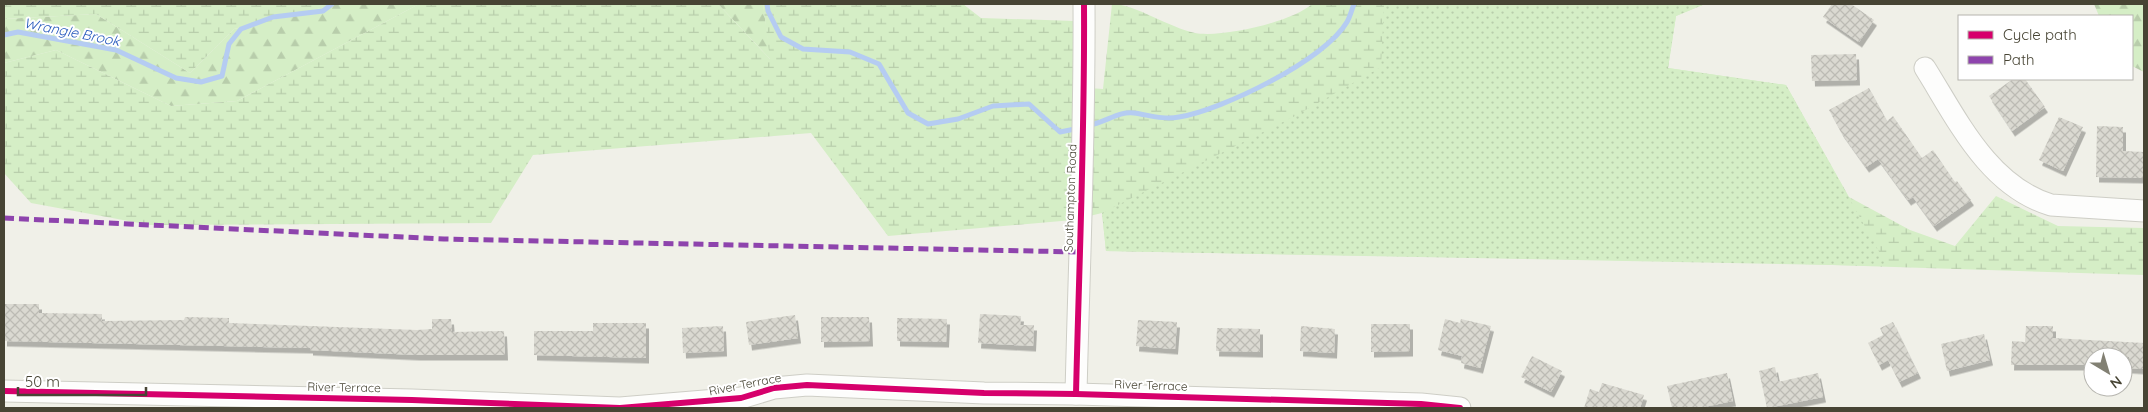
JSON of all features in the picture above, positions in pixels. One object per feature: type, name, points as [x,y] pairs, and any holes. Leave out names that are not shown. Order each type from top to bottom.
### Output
[{"type":"street","name":"Southampton Road","points":[[1076,394],[1080,219],[1085,121],[1084,4]]},
{"type":"street","points":[[1925,68],[1978,153],[2007,181],[2040,202],[2051,205],[2144,211]]},
{"type":"street","name":"River Terrace","points":[[4,391],[412,404],[620,408],[741,398],[774,388],[806,386],[984,401],[1076,394],[1421,404],[1460,408]]},
{"type":"green space","points":[[4,4],[338,4],[234,29],[190,73],[96,14],[4,19]]},
{"type":"green space","points":[[338,4],[419,4],[237,101],[171,106],[56,50],[4,63],[4,19],[96,14],[190,73],[234,29]]},
{"type":"green space","points":[[419,4],[718,4],[770,59],[763,4],[963,4],[981,18],[1075,21],[1075,87],[1103,89],[1112,4],[1131,8],[1185,30],[1207,34],[1239,31],[1256,27],[1289,17],[1312,4],[1705,4],[1676,16],[1668,68],[1786,85],[1849,197],[1910,230],[1955,246],[1996,196],[2058,226],[2144,228],[2144,275],[1772,263],[1106,251],[1102,213],[1073,220],[888,236],[811,133],[533,155],[491,223],[150,225],[31,203],[4,173],[4,63],[56,50],[171,106],[237,101]]},
{"type":"green space","points":[[718,4],[763,4],[771,60]]},
{"type":"green space","points":[[1384,4],[1705,4],[1676,16],[1668,68],[1786,85],[1887,266],[1106,251],[1102,213],[1295,116],[1381,67]]},
{"type":"green space","points":[[2094,4],[2144,4],[2144,72],[2133,66],[2133,15],[2099,15]]},
{"type":"building","points":[[1832,4],[1851,4],[1874,20],[1859,42],[1823,17]]},
{"type":"building","points":[[1856,54],[1857,80],[1812,81],[1811,55]]},
{"type":"building","points":[[2012,80],[2026,80],[2045,107],[2012,131],[1989,96]]},
{"type":"building","points":[[1869,88],[1887,121],[1893,116],[1922,158],[1933,150],[1955,182],[1957,181],[1971,200],[1934,226],[1913,197],[1908,200],[1878,159],[1866,167],[1841,132],[1829,110]]},
{"type":"building","points":[[2059,117],[2083,127],[2063,171],[2039,160]]},
{"type":"building","points":[[2097,126],[2123,127],[2123,151],[2144,152],[2144,178],[2096,177]]},
{"type":"building","points":[[4,304],[39,304],[39,313],[102,314],[102,321],[184,320],[185,317],[229,318],[229,323],[417,330],[432,329],[432,319],[451,319],[452,332],[504,331],[505,355],[417,355],[310,350],[310,348],[4,341]]},
{"type":"building","points":[[980,314],[1021,316],[1020,325],[1034,325],[1033,346],[978,343]]},
{"type":"building","points":[[795,315],[798,338],[749,345],[746,322]]},
{"type":"building","points":[[821,317],[869,317],[870,341],[821,342]]},
{"type":"building","points":[[897,318],[947,319],[946,342],[897,341]]},
{"type":"building","points":[[1445,319],[1460,323],[1461,319],[1491,326],[1480,368],[1461,363],[1462,356],[1438,350]]},
{"type":"building","points":[[1138,320],[1177,322],[1175,349],[1136,346]]},
{"type":"building","points":[[1893,322],[1918,373],[1899,382],[1888,360],[1879,365],[1868,343],[1883,335],[1880,328]]},
{"type":"building","points":[[593,323],[646,323],[646,358],[534,355],[534,331],[593,331]]},
{"type":"building","points":[[1371,324],[1410,324],[1410,351],[1371,352]]},
{"type":"building","points":[[723,326],[724,351],[683,353],[682,328]]},
{"type":"building","points":[[1301,326],[1335,329],[1334,353],[1300,351]]},
{"type":"building","points":[[2026,326],[2053,326],[2053,338],[2144,343],[2144,369],[2133,368],[2133,347],[2083,347],[2083,365],[2011,365],[2012,341],[2025,342]]},
{"type":"building","points":[[1217,328],[1260,329],[1260,352],[1216,351]]},
{"type":"building","points":[[1984,334],[1990,360],[1947,371],[1941,344]]},
{"type":"building","points":[[1532,356],[1562,371],[1551,392],[1521,377]]},
{"type":"building","points":[[1775,367],[1778,382],[1818,373],[1823,397],[1767,408],[1759,371]]},
{"type":"building","points":[[1727,373],[1733,401],[1699,408],[1672,408],[1667,386]]},
{"type":"building","points":[[1602,383],[1644,395],[1640,408],[1584,408],[1590,389],[1599,392]]},
{"type":"waterway","name":"Wrangle Brook","points":[[4,35],[18,32],[116,50],[176,78],[201,82],[222,76],[229,44],[241,29],[273,17],[323,11],[332,4]]},
{"type":"waterway","name":"Wrangle Brook","points":[[767,4],[768,11],[781,37],[803,49],[850,52],[879,64],[908,113],[928,124],[958,119],[993,106],[1029,104],[1060,132],[1075,129]]},
{"type":"waterway","name":"Wrangle Brook","points":[[1094,124],[1129,113],[1162,118],[1179,117],[1220,105],[1245,94],[1296,67],[1318,52],[1335,37],[1347,22],[1354,4]]},
{"type":"marked path","points":[[4,218],[444,239],[1079,252]]},
{"type":"cycle path","points":[[1076,394],[1083,150],[1084,4]]},
{"type":"cycle path","points":[[4,391],[412,400],[620,408],[741,398],[774,388],[807,385],[984,393],[1421,404],[1460,408]]}]
